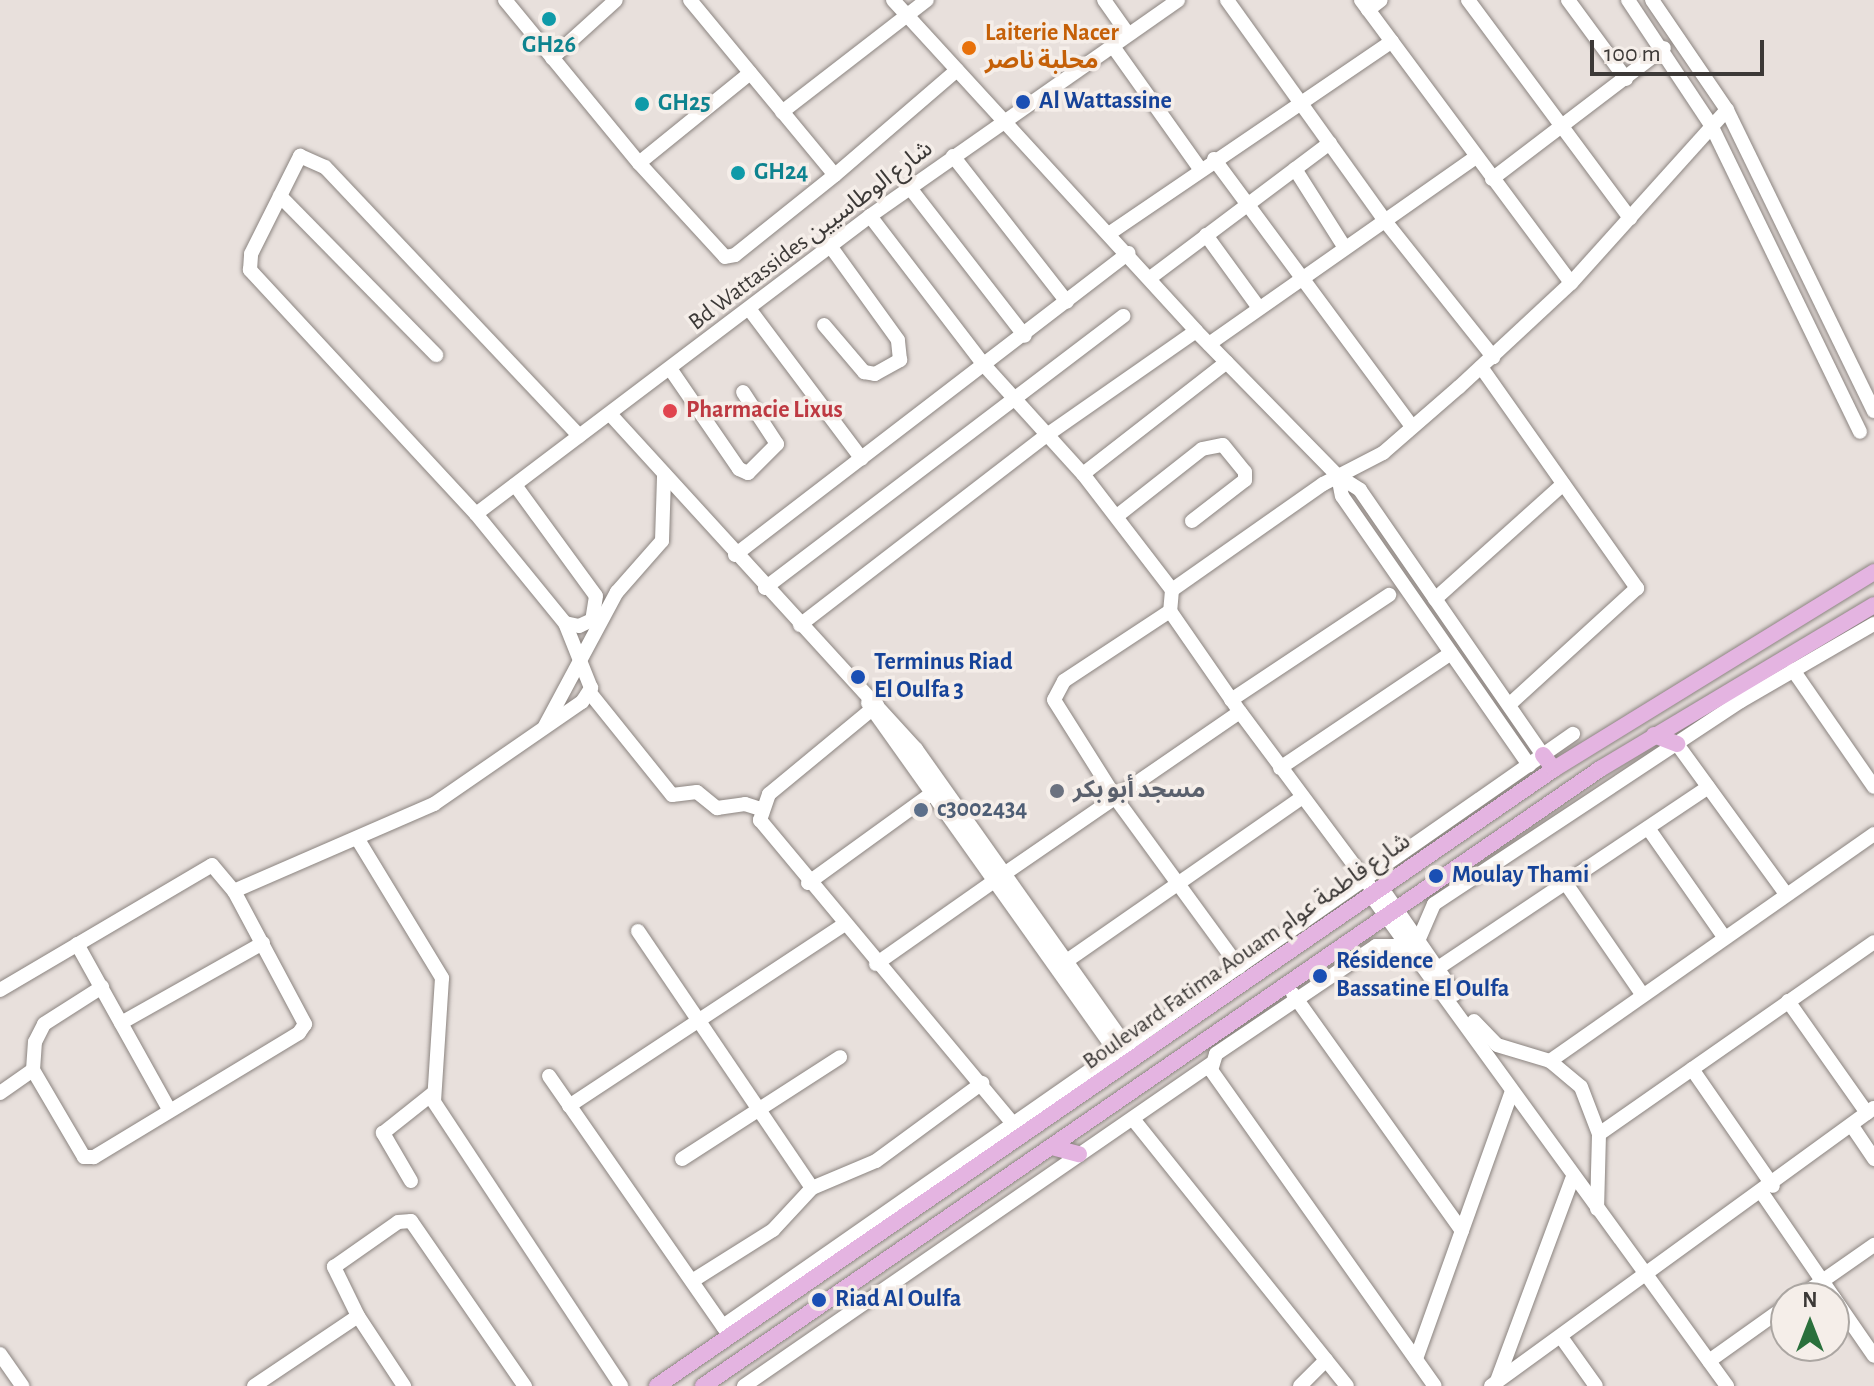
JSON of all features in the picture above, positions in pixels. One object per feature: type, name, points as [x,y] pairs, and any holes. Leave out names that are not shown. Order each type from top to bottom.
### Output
[{"type":"main road","name":"Boulevard Fatima Aouam شارع فاطمة عوام","points":[[657,1386],[726,1330],[1131,1063],[1372,888],[1554,769],[1874,572]]},
{"type":"main road","name":"Boulevard Fatima Aouam شارع فاطمة عوام","points":[[703,1386],[1052,1147],[1293,994],[1394,916],[1654,735],[1874,605]]},
{"type":"main road","points":[[1654,735],[1677,744]]},
{"type":"main road","points":[[1543,755],[1554,769]]},
{"type":"main road","points":[[1052,1147],[1079,1154]]},
{"type":"street","points":[[505,0],[639,163],[725,257],[735,255],[835,175],[957,70]]},
{"type":"street","points":[[552,58],[616,0]]},
{"type":"street","points":[[690,0],[835,175]]},
{"type":"street","points":[[893,0],[1006,119],[1196,331],[1338,476],[1360,490],[1543,755]]},
{"type":"street","points":[[782,112],[927,0]]},
{"type":"street","points":[[1104,0],[1128,34]]},
{"type":"street","name":"Bd Wattassides شارع الوطاسيين","points":[[476,514],[671,370],[870,216],[1178,0]]},
{"type":"street","points":[[1227,0],[1385,221],[1493,357]]},
{"type":"street","points":[[1381,0],[1365,5],[1475,158],[1571,283]]},
{"type":"street","points":[[1468,0],[1630,218]]},
{"type":"street","points":[[1568,0],[1626,79]]},
{"type":"street","points":[[1628,0],[1664,48],[1711,125],[1860,432]]},
{"type":"street","points":[[1652,0],[1727,110],[1874,411]]},
{"type":"street","points":[[1110,233],[1214,159],[1392,41]]},
{"type":"street","points":[[1112,45],[1200,169]]},
{"type":"street","points":[[1492,179],[1664,48]]},
{"type":"street","points":[[639,163],[750,73]]},
{"type":"street","points":[[1172,590],[1338,476],[1383,453],[1493,357],[1571,283],[1727,110]]},
{"type":"street","points":[[1150,278],[1330,143]]},
{"type":"street","points":[[579,436],[530,378],[315,159],[304,155],[297,160],[251,254],[253,275],[476,514],[565,623],[590,693],[675,797],[697,792],[717,808],[745,804],[760,809]]},
{"type":"street","points":[[953,156],[1067,302]]},
{"type":"street","points":[[1209,344],[1475,158]]},
{"type":"street","points":[[1214,159],[1412,427]]},
{"type":"street","points":[[1295,169],[1345,248]]},
{"type":"street","points":[[910,188],[1025,336]]},
{"type":"street","points":[[280,196],[436,355]]},
{"type":"street","points":[[870,216],[984,365],[1044,437],[1083,474],[1172,590],[1170,611],[1235,706],[1301,798],[1394,916],[1511,1094],[1572,1179],[1649,1272],[1727,1386]]},
{"type":"street","points":[[1206,235],[1259,308]]},
{"type":"street","points":[[824,325],[869,374],[900,360],[898,340],[831,247]]},
{"type":"street","points":[[735,555],[1025,336],[1128,253]]},
{"type":"street","points":[[1804,315],[1822,306]]},
{"type":"street","points":[[750,310],[862,459]]},
{"type":"street","points":[[765,588],[1123,316]]},
{"type":"street","points":[[800,625],[1044,437],[1196,331]]},
{"type":"street","points":[[1083,474],[1227,362]]},
{"type":"street","points":[[1481,367],[1636,592],[1509,705]]},
{"type":"street","points":[[671,370],[739,469],[748,473],[777,444],[743,392]]},
{"type":"street","points":[[610,414],[765,588],[863,691],[931,794],[1068,960],[1121,1049]]},
{"type":"street","points":[[1117,516],[1202,449],[1223,445],[1245,472],[1245,480],[1192,521]]},
{"type":"street","points":[[543,730],[579,656],[617,592],[662,541],[664,476]]},
{"type":"street","points":[[1338,476],[1342,496],[1529,765]]},
{"type":"street","points":[[1435,599],[1563,484]]},
{"type":"street","points":[[515,485],[596,596],[592,620],[579,626],[565,623]]},
{"type":"street","points":[[876,964],[999,877],[1117,800],[1235,706],[1389,595]]},
{"type":"street","points":[[1170,611],[1064,681],[1054,694],[1056,709],[1117,800],[1239,967]]},
{"type":"street","points":[[1414,944],[1434,904],[1793,670],[1874,624]]},
{"type":"street","points":[[1280,768],[1451,653]]},
{"type":"street","points":[[1793,670],[1874,787]]},
{"type":"street","points":[[234,891],[434,804],[543,730],[590,693]]},
{"type":"street","points":[[874,708],[769,794],[760,809],[764,830],[876,964],[982,1083],[1013,1124]]},
{"type":"street","points":[[874,708],[916,749],[999,877],[1131,1063]]},
{"type":"street","points":[[549,1076],[726,1330],[1239,967],[1372,888],[1573,734]]},
{"type":"street","points":[[1677,744],[1786,894]]},
{"type":"street","points":[[1438,968],[1567,885],[1708,787]]},
{"type":"street","points":[[808,883],[931,794]]},
{"type":"street","points":[[1068,960],[1176,881],[1301,798]]},
{"type":"street","points":[[1648,828],[1724,937]]},
{"type":"street","points":[[1550,1061],[1874,834]]},
{"type":"street","points":[[357,838],[442,978],[432,1094],[621,1386]]},
{"type":"street","points":[[0,990],[208,865],[216,865],[234,891],[304,1019],[304,1029],[94,1157],[84,1157],[33,1070],[39,1029],[102,987]]},
{"type":"street","points":[[1567,885],[1642,994]]},
{"type":"street","points":[[569,1106],[843,925]]},
{"type":"street","points":[[638,931],[812,1188]]},
{"type":"street","points":[[1599,1134],[1874,942]]},
{"type":"street","points":[[121,1023],[263,943]]},
{"type":"street","points":[[77,944],[169,1109]]},
{"type":"street","points":[[744,1386],[1211,1064],[1216,1054],[1293,994],[1376,946],[1414,944],[1438,968],[1488,1038],[1550,1061],[1581,1087],[1599,1134],[1597,1209]]},
{"type":"street","points":[[1293,994],[1462,1231]]},
{"type":"street","points":[[1494,1384],[1767,1190],[1871,1110],[1788,1001]]},
{"type":"street","points":[[682,1159],[840,1057]]},
{"type":"street","points":[[1211,1064],[1213,1076],[1435,1386]]},
{"type":"street","points":[[1692,1069],[1822,1281],[1874,1245]]},
{"type":"street","points":[[0,1093],[33,1070]]},
{"type":"street","points":[[692,1281],[773,1230],[812,1188],[876,1161],[982,1083]]},
{"type":"street","points":[[411,1181],[383,1133],[432,1094]]},
{"type":"street","points":[[1416,1359],[1511,1094]]},
{"type":"street","points":[[1133,1119],[1347,1386]]},
{"type":"street","points":[[1852,1126],[1874,1159]]},
{"type":"street","points":[[1494,1384],[1572,1179]]},
{"type":"street","points":[[404,1386],[358,1316],[334,1267],[398,1222],[411,1221],[525,1386]]},
{"type":"street","points":[[254,1386],[358,1316]]},
{"type":"street","points":[[1709,1361],[1770,1317]]},
{"type":"street","points":[[1850,1321],[1874,1356]]},
{"type":"street","points":[[1561,1337],[1596,1386]]},
{"type":"street","points":[[0,1354],[22,1386]]},
{"type":"street","points":[[1300,1386],[1326,1360]]},
{"type":"place","name":"GH26","points":[[549,19]]},
{"type":"place","name":"Laiterie Nacer محلبة ناصر","points":[[969,48]]},
{"type":"place","name":"Al Wattassine","points":[[1023,102]]},
{"type":"place","name":"GH25","points":[[642,104]]},
{"type":"place","name":"GH24","points":[[738,173]]},
{"type":"place","name":"Pharmacie Lixus","points":[[670,411]]},
{"type":"place","name":"Terminus Riad El Oulfa 3","points":[[858,677]]},
{"type":"place","name":"مسجد أبو بكر","points":[[1057,791]]},
{"type":"place","name":"c3002434","points":[[921,810]]},
{"type":"place","name":"Moulay Thami","points":[[1436,876]]},
{"type":"place","name":"Résidence Bassatine El Oulfa","points":[[1320,976]]},
{"type":"place","name":"Riad Al Oulfa","points":[[819,1300]]}]
